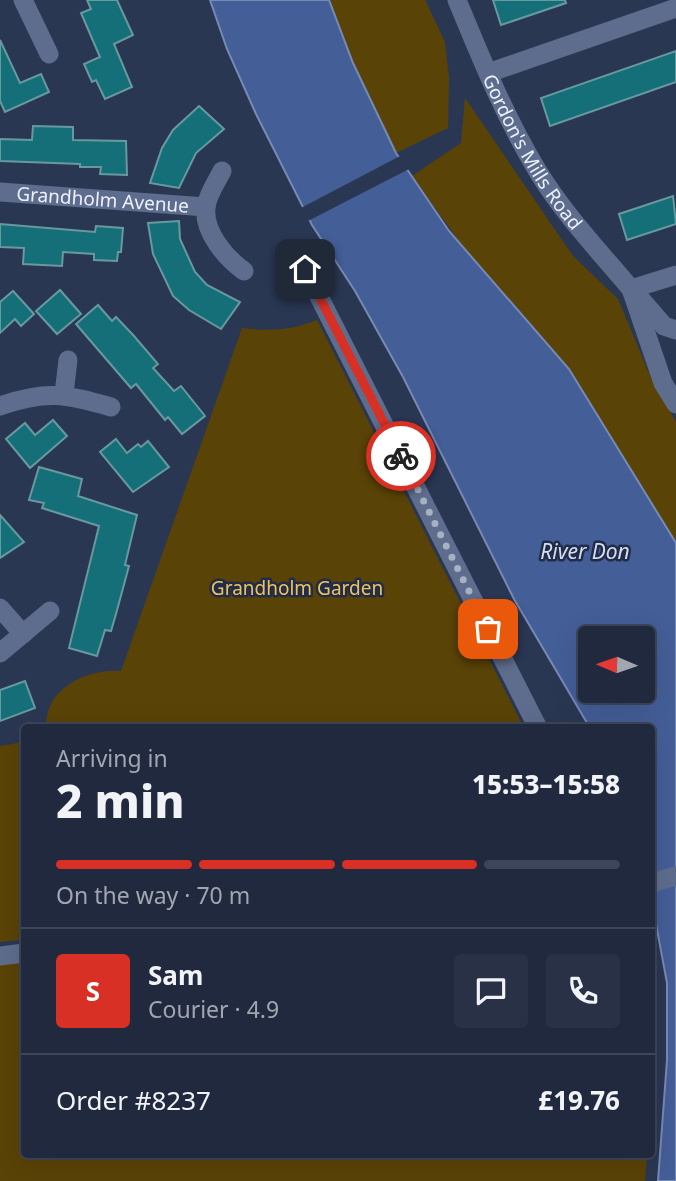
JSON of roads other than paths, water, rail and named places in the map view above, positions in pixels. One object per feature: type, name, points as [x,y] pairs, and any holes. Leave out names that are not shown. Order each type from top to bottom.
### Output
[{"type":"street","name":"Gordon's Mills Road","points":[[457,0],[488,73],[539,173],[631,289],[664,326],[676,330]]},
{"type":"street","points":[[28,2],[48,54]]},
{"type":"street","points":[[488,73],[676,8]]},
{"type":"street","name":"Grandholm Avenue","points":[[222,171],[206,207],[218,244],[230,261],[244,271]]},
{"type":"street","name":"Grandholm Avenue","points":[[0,191],[206,207]]},
{"type":"street","points":[[305,269],[536,724]]},
{"type":"street","points":[[676,275],[631,289],[663,383],[676,404]]},
{"type":"street","points":[[64,394],[68,360]]},
{"type":"street","points":[[0,406],[20,399],[64,394],[111,407]]},
{"type":"street","points":[[0,608],[23,634]]},
{"type":"street","points":[[0,653],[50,611]]},
{"type":"street","points":[[655,882],[676,876]]},
{"type":"street","points":[[0,956],[21,953]]},
{"type":"water","name":"River Don","points":[[210,0],[329,0],[353,63],[396,153],[449,231],[569,369],[676,543],[676,1181],[658,1181],[667,1060],[667,983],[655,918],[655,724],[588,724],[514,599],[403,377],[355,291],[312,225],[256,114],[227,49]]},
{"type":"park label","name":"Grandholm Garden","points":[[297,588]]}]
